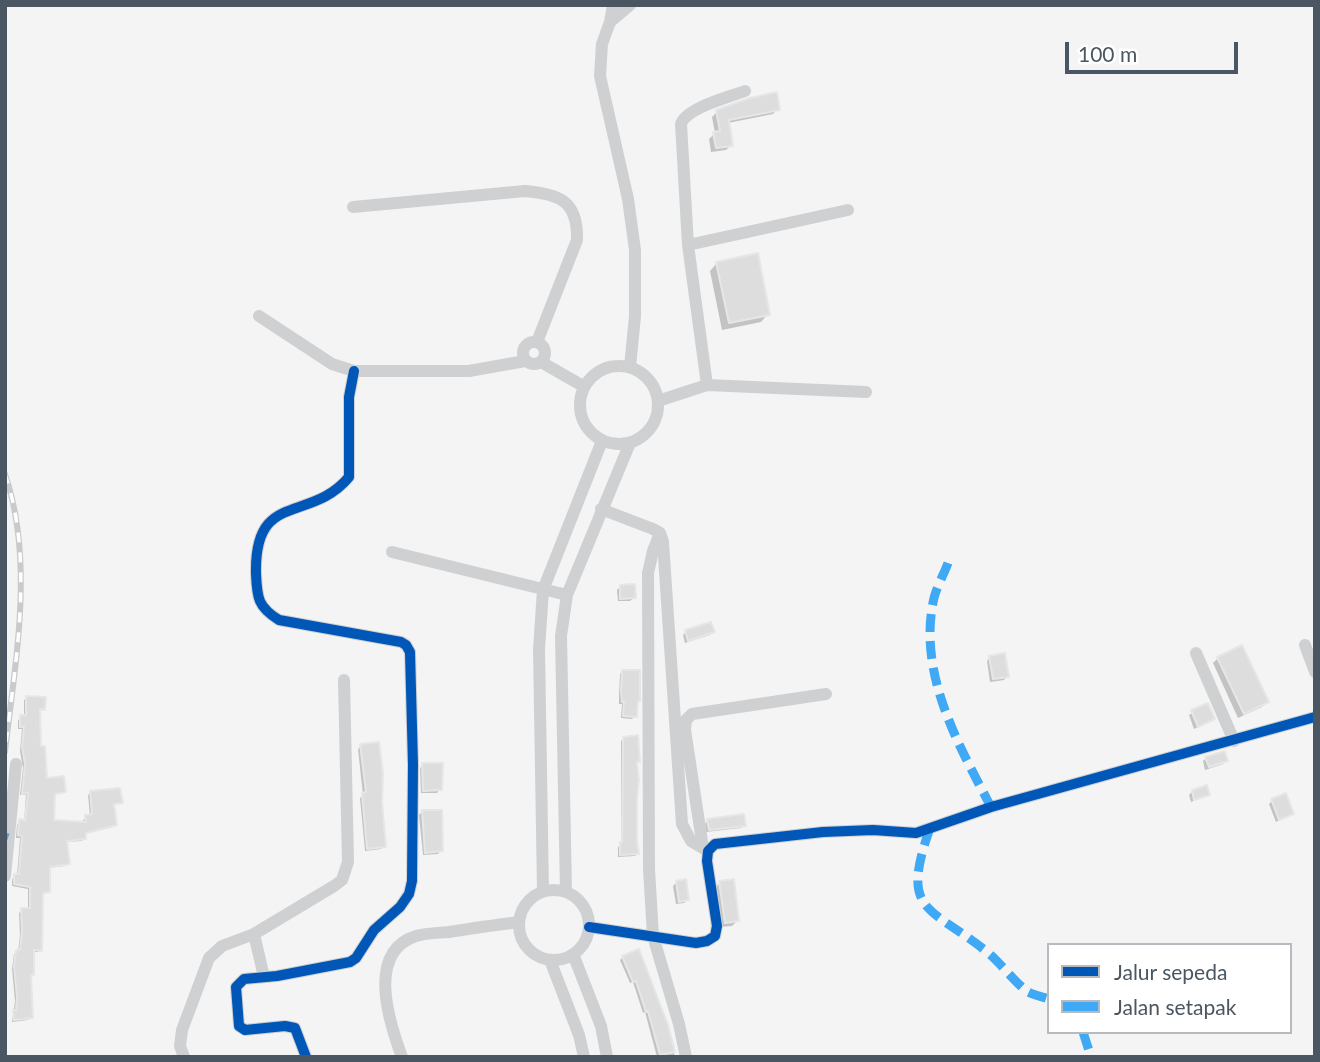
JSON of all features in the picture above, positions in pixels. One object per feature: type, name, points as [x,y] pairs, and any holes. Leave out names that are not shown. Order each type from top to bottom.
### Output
[{"type":"street","points":[[612,5],[611,22],[602,44],[600,76],[628,199],[635,250],[635,316],[630,367]]},
{"type":"street","points":[[611,22],[630,5]]},
{"type":"street","points":[[707,385],[688,245],[681,124],[683,118],[695,110],[745,91]]},
{"type":"street","points":[[353,207],[525,191],[561,198],[572,209],[578,223],[577,240],[537,342]]},
{"type":"street","points":[[688,245],[848,210]]},
{"type":"street","points":[[259,316],[332,364],[355,371],[469,370],[525,361],[536,365],[541,362],[545,351],[537,342]]},
{"type":"street","points":[[525,361],[523,356],[526,345],[537,342]]},
{"type":"street","points":[[541,362],[583,386]]},
{"type":"street","points":[[612,365],[630,367],[644,374],[653,386],[658,401],[655,419],[645,434],[630,443],[602,441],[586,428],[582,417],[579,407],[583,386],[595,373],[612,365]]},
{"type":"street","points":[[306,1057],[295,1028],[285,1026],[245,1030],[239,1026],[236,987],[244,979],[350,962],[356,958],[374,930],[400,907],[409,894],[412,881],[410,652],[401,642],[279,620],[263,609],[257,587],[257,551],[262,530],[270,520],[325,498],[349,477],[349,397],[355,371]]},
{"type":"street","points":[[658,401],[707,385],[866,392]]},
{"type":"street","points":[[543,891],[540,649],[543,590],[602,441]]},
{"type":"street","points":[[566,892],[561,636],[567,594],[630,443]]},
{"type":"street","points":[[601,509],[660,533],[663,542],[682,824],[691,841],[706,850]]},
{"type":"street","points":[[660,533],[648,573],[649,869],[653,936],[686,1057]]},
{"type":"street","points":[[392,552],[567,594]]},
{"type":"street","points":[[1305,645],[1315,672]]},
{"type":"street","points":[[1196,653],[1234,741]]},
{"type":"street","points":[[184,1057],[180,1046],[181,1030],[209,958],[222,946],[254,934],[334,886],[346,873],[348,862],[344,680]]},
{"type":"street","points":[[589,927],[696,943],[715,936],[717,926],[685,730],[686,720],[692,714],[826,694]]},
{"type":"street","points":[[706,850],[715,844],[783,835],[854,831],[916,833],[991,807],[1315,717]]},
{"type":"street","points":[[5,876],[16,764]]},
{"type":"street","points":[[543,891],[566,892],[579,900],[587,912],[589,927],[584,942],[573,954],[562,959],[550,960],[537,956],[527,947],[521,935],[519,922],[523,909],[531,898],[543,891]]},
{"type":"street","points":[[402,1057],[387,1013],[385,981],[388,963],[396,949],[417,936],[519,922]]},
{"type":"street","points":[[254,934],[264,977]]},
{"type":"street","points":[[573,954],[601,1026],[607,1057]]},
{"type":"street","points":[[550,960],[579,1035],[584,1057]]},
{"type":"building","points":[[777,92],[780,110],[729,120],[733,146],[716,148],[713,132],[720,131],[716,110]]},
{"type":"building","points":[[758,253],[770,315],[729,323],[716,262]]},
{"type":"building","points":[[635,584],[636,598],[620,599],[620,585]]},
{"type":"building","points":[[711,622],[715,632],[688,641],[685,630]]},
{"type":"building","points":[[1242,645],[1269,702],[1244,714],[1217,657]]},
{"type":"building","points":[[1005,653],[1009,677],[993,679],[989,656]]},
{"type":"building","points":[[622,670],[640,670],[637,717],[623,716]]},
{"type":"building","points":[[26,696],[46,697],[45,710],[40,709],[41,746],[45,746],[47,778],[64,776],[66,792],[55,794],[54,820],[86,822],[85,815],[92,814],[90,791],[120,788],[123,803],[114,804],[117,825],[86,833],[86,839],[67,841],[70,864],[50,867],[50,892],[43,893],[42,951],[34,950],[34,975],[31,975],[33,1018],[14,1020],[13,1010],[16,1010],[17,997],[14,966],[16,950],[20,950],[21,908],[30,908],[30,887],[14,884],[14,874],[19,874],[22,836],[18,835],[19,819],[25,820],[28,793],[22,794],[25,764],[22,747],[24,727],[20,727],[20,715],[26,715]]},
{"type":"building","points":[[1208,703],[1215,719],[1198,727],[1191,710]]},
{"type":"building","points":[[638,735],[639,854],[620,855],[623,737]]},
{"type":"building","points":[[379,742],[386,847],[367,849],[362,793],[366,792],[360,744]]},
{"type":"building","points":[[1225,751],[1228,761],[1209,767],[1205,757]]},
{"type":"building","points":[[422,763],[443,763],[442,790],[423,791]]},
{"type":"building","points":[[1207,785],[1210,795],[1194,800],[1192,790]]},
{"type":"building","points":[[1286,793],[1294,814],[1279,820],[1271,799]]},
{"type":"building","points":[[422,810],[442,810],[443,851],[425,853]]},
{"type":"building","points":[[744,814],[746,826],[709,830],[707,819]]},
{"type":"building","points":[[686,879],[689,900],[679,902],[676,881]]},
{"type":"building","points":[[734,879],[739,921],[725,923],[719,881]]},
{"type":"building","points":[[639,949],[668,1025],[675,1052],[660,1055],[648,1011],[646,1012],[636,981],[633,982],[622,956]]},
{"type":"railway","points":[[5,474],[14,508],[21,577],[17,648],[5,752]]},
{"type":"marked path","points":[[948,563],[934,598],[930,626],[931,653],[936,680],[954,733],[991,807]]},
{"type":"marked path","points":[[930,828],[918,877],[919,892],[925,904],[986,951],[1028,992],[1047,998]]},
{"type":"marked path","points":[[1084,1034],[1091,1057]]},
{"type":"cycle path","points":[[306,1057],[295,1028],[285,1026],[245,1030],[239,1026],[236,987],[244,979],[277,976],[350,962],[356,958],[374,930],[400,907],[409,894],[412,881],[410,652],[401,642],[279,620],[263,606],[257,589],[258,547],[264,530],[274,518],[318,500],[334,491],[349,477],[349,397],[354,371]]},
{"type":"cycle path","points":[[589,927],[696,943],[707,941],[715,936],[717,926],[707,861],[708,851],[715,844],[823,832],[873,830],[916,833],[991,807],[1315,717]]}]
